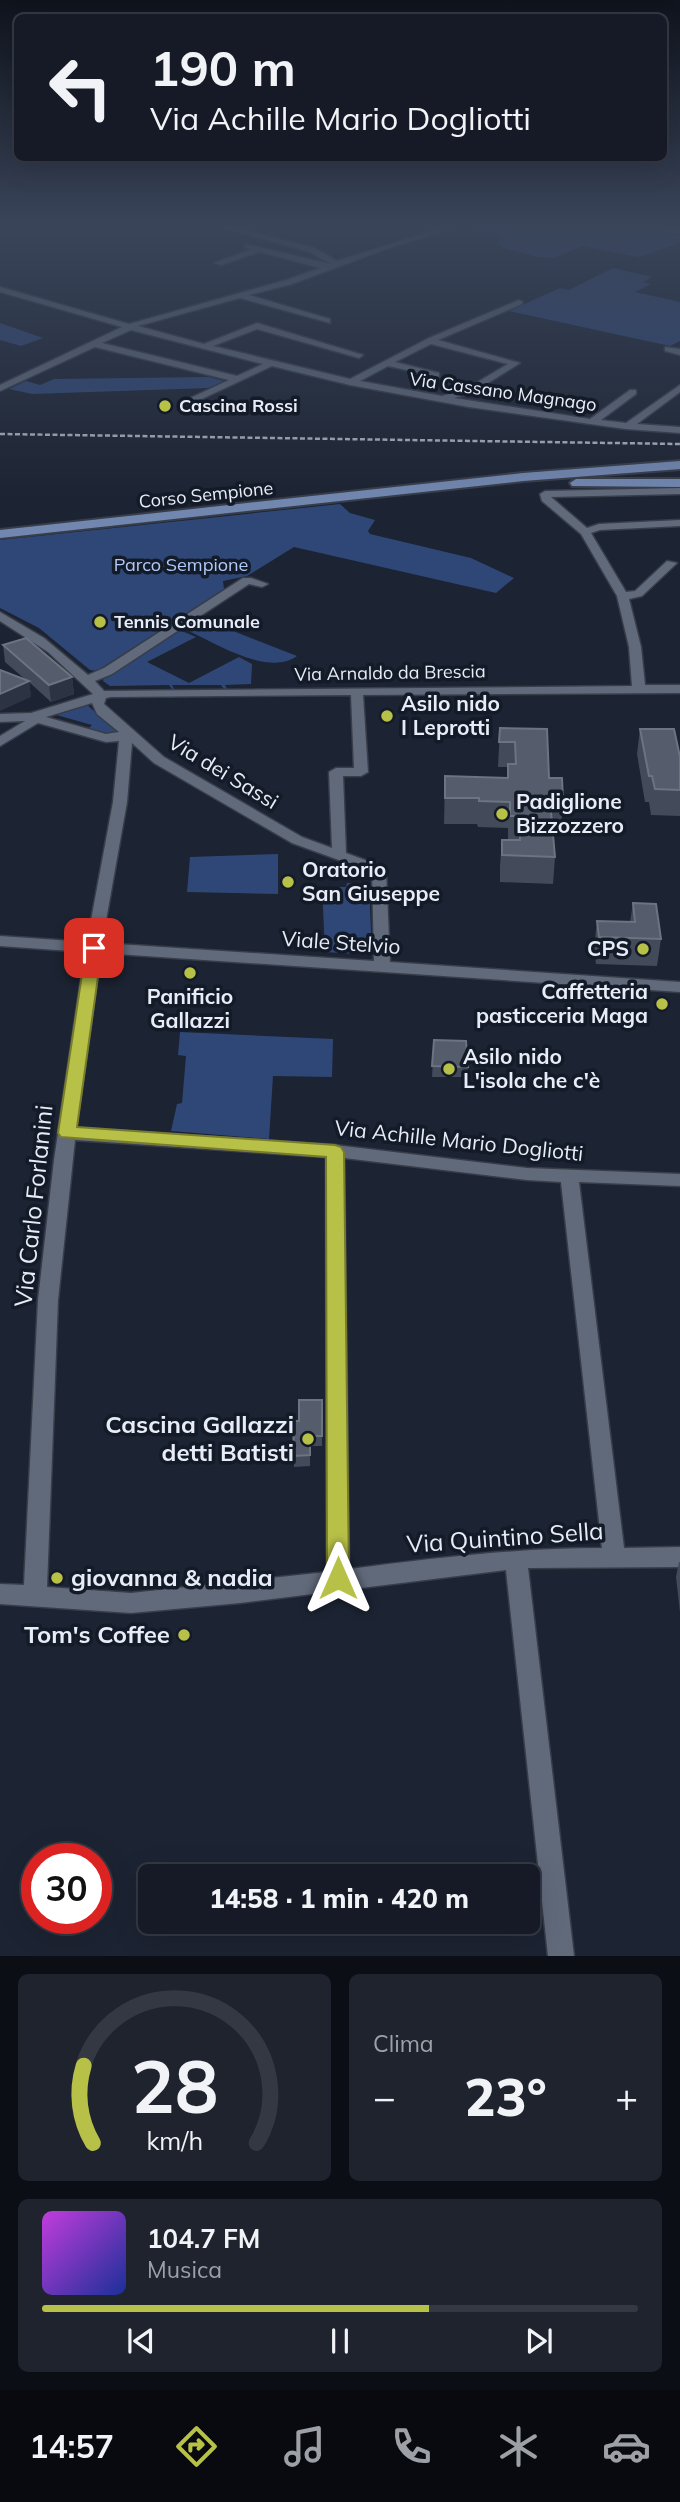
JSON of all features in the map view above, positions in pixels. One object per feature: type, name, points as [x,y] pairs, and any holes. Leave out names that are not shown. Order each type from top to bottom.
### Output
[{"type":"main road","name":"Corso Sempione","points":[[0,534],[476,483],[680,468]]},
{"type":"main road","name":"Corso Sempione","points":[[415,490],[680,478]]},
{"type":"main road","points":[[533,483],[680,483]]},
{"type":"street","name":"Via Cassano Magnago","points":[[101,318],[270,364],[438,400],[628,426],[679,430]]},
{"type":"street","points":[[0,388],[131,327],[161,318]]},
{"type":"street","points":[[318,318],[327,321]]},
{"type":"street","points":[[350,382],[430,341],[482,318]]},
{"type":"street","points":[[204,347],[257,326],[359,355]]},
{"type":"street","points":[[430,341],[516,363],[468,391],[438,400]]},
{"type":"street","points":[[94,344],[238,379]]},
{"type":"street","points":[[668,349],[680,352]]},
{"type":"street","points":[[386,363],[436,375]]},
{"type":"street","points":[[190,402],[270,364]]},
{"type":"street","points":[[628,426],[680,388]]},
{"type":"street","points":[[465,404],[462,399],[468,391]]},
{"type":"street","points":[[593,421],[633,392]]},
{"type":"street","points":[[639,689],[635,647],[623,596],[585,532],[546,499],[545,494],[680,491]]},
{"type":"street","points":[[585,532],[599,527],[680,523]]},
{"type":"street","points":[[623,596],[639,593],[671,563]]},
{"type":"street","points":[[87,680],[108,670],[247,580],[262,584]]},
{"type":"street","name":"Via dei Sassi","points":[[0,616],[35,634],[87,680],[100,695],[99,707],[159,760],[297,839],[376,867],[380,872],[382,967]]},
{"type":"street","name":"Via Arnaldo da Brescia","points":[[32,717],[100,695],[680,689]]},
{"type":"street","points":[[339,855],[336,772],[361,772],[357,691]]},
{"type":"street","points":[[0,718],[32,717],[96,736],[110,743],[122,760],[159,760]]},
{"type":"street","points":[[0,742],[31,723],[32,717]]},
{"type":"street","points":[[96,736],[115,738],[126,733]]},
{"type":"street","name":"Via Carlo Forlanini","points":[[35,1597],[48,1300],[67,1133],[94,948],[120,802],[126,733]]},
{"type":"street","name":"Viale Stelvio","points":[[0,941],[680,987]]},
{"type":"street","name":"Via Achille Mario Dogliotti","points":[[67,1133],[335,1152],[527,1174],[680,1180]]},
{"type":"street","points":[[335,1152],[338,1578]]},
{"type":"street","points":[[569,1176],[614,1556]]},
{"type":"street","name":"Via Quintino Sella","points":[[0,1594],[131,1604],[516,1559],[680,1557]]},
{"type":"street","points":[[516,1559],[561,1956]]},
{"type":"green space","points":[[542,318],[680,318],[680,341],[670,346]]},
{"type":"green space","points":[[0,323],[43,338],[21,346],[0,340]]},
{"type":"green space","points":[[208,377],[224,381],[208,388],[32,394],[9,389],[26,381],[40,385],[54,379]]},
{"type":"green space","name":"Parco Sempione","points":[[340,504],[350,513],[375,520],[368,531],[370,534],[471,558],[514,578],[496,593],[294,547],[247,576],[223,581],[224,589],[97,671],[90,670],[39,628],[0,608],[0,540]]},
{"type":"green space","points":[[195,616],[297,656],[285,662],[270,663],[239,655],[180,627]]},
{"type":"green space","points":[[177,629],[196,637],[147,662],[189,683],[239,657],[252,664],[251,684],[225,685],[227,689],[221,685],[172,685],[172,689],[169,685],[110,686],[103,681],[104,677]]},
{"type":"green space","points":[[85,703],[118,733],[114,737],[88,729],[92,725],[53,714],[46,717],[53,712]]},
{"type":"green space","points":[[278,854],[278,894],[187,892],[190,857]]},
{"type":"green space","points":[[347,883],[369,884],[372,955],[325,952],[322,887],[346,887]]},
{"type":"green space","points":[[180,1032],[333,1039],[332,1077],[273,1076],[269,1139],[171,1131],[177,1104],[182,1103],[186,1056],[178,1055]]},
{"type":"building","points":[[26,638],[72,677],[49,685],[3,645]]},
{"type":"building","points":[[0,670],[29,681],[0,694]]},
{"type":"building","points":[[500,728],[547,729],[549,778],[562,778],[563,801],[550,801],[555,857],[502,855],[502,840],[520,840],[519,816],[510,816],[510,802],[445,798],[445,776],[508,778],[508,764],[516,764],[515,742],[499,742]]},
{"type":"building","points":[[640,729],[674,729],[680,757],[680,790],[655,789],[652,776],[649,776]]},
{"type":"building","points":[[633,903],[656,904],[661,939],[599,937],[597,921],[635,922]]},
{"type":"building","points":[[434,1040],[466,1041],[468,1067],[432,1066]]},
{"type":"building","name":"Cascina Gallazzi detti Batisti","points":[[299,1400],[322,1400],[322,1436],[310,1436],[310,1455],[294,1456],[293,1421],[299,1421]]},
{"type":"railway","points":[[0,434],[680,444]]},
{"type":"place","name":"Cascina Rossi","points":[[165,406]]},
{"type":"place","name":"Tennis Comunale","points":[[100,622]]},
{"type":"place","name":"Asilo nido I Leprotti","points":[[387,716]]},
{"type":"place","name":"Padiglione Bizzozzero","points":[[502,814]]},
{"type":"place","name":"Oratorio San Giuseppe","points":[[288,882]]},
{"type":"place","name":"CPS","points":[[643,949]]},
{"type":"place","name":"Panificio Gallazzi","points":[[190,973]]},
{"type":"place","name":"Caffetteria pasticceria Maga","points":[[662,1004]]},
{"type":"place","name":"Asilo nido L'isola che c'è","points":[[449,1069]]},
{"type":"place","name":"Cascina Gallazzi detti Batisti","points":[[308,1439]]},
{"type":"place","name":"giovanna & nadia","points":[[57,1578]]},
{"type":"place","name":"Tom's Coffee","points":[[184,1635]]},
{"type":"route","points":[[94,948],[67,1133],[335,1152],[338,1578]]}]
